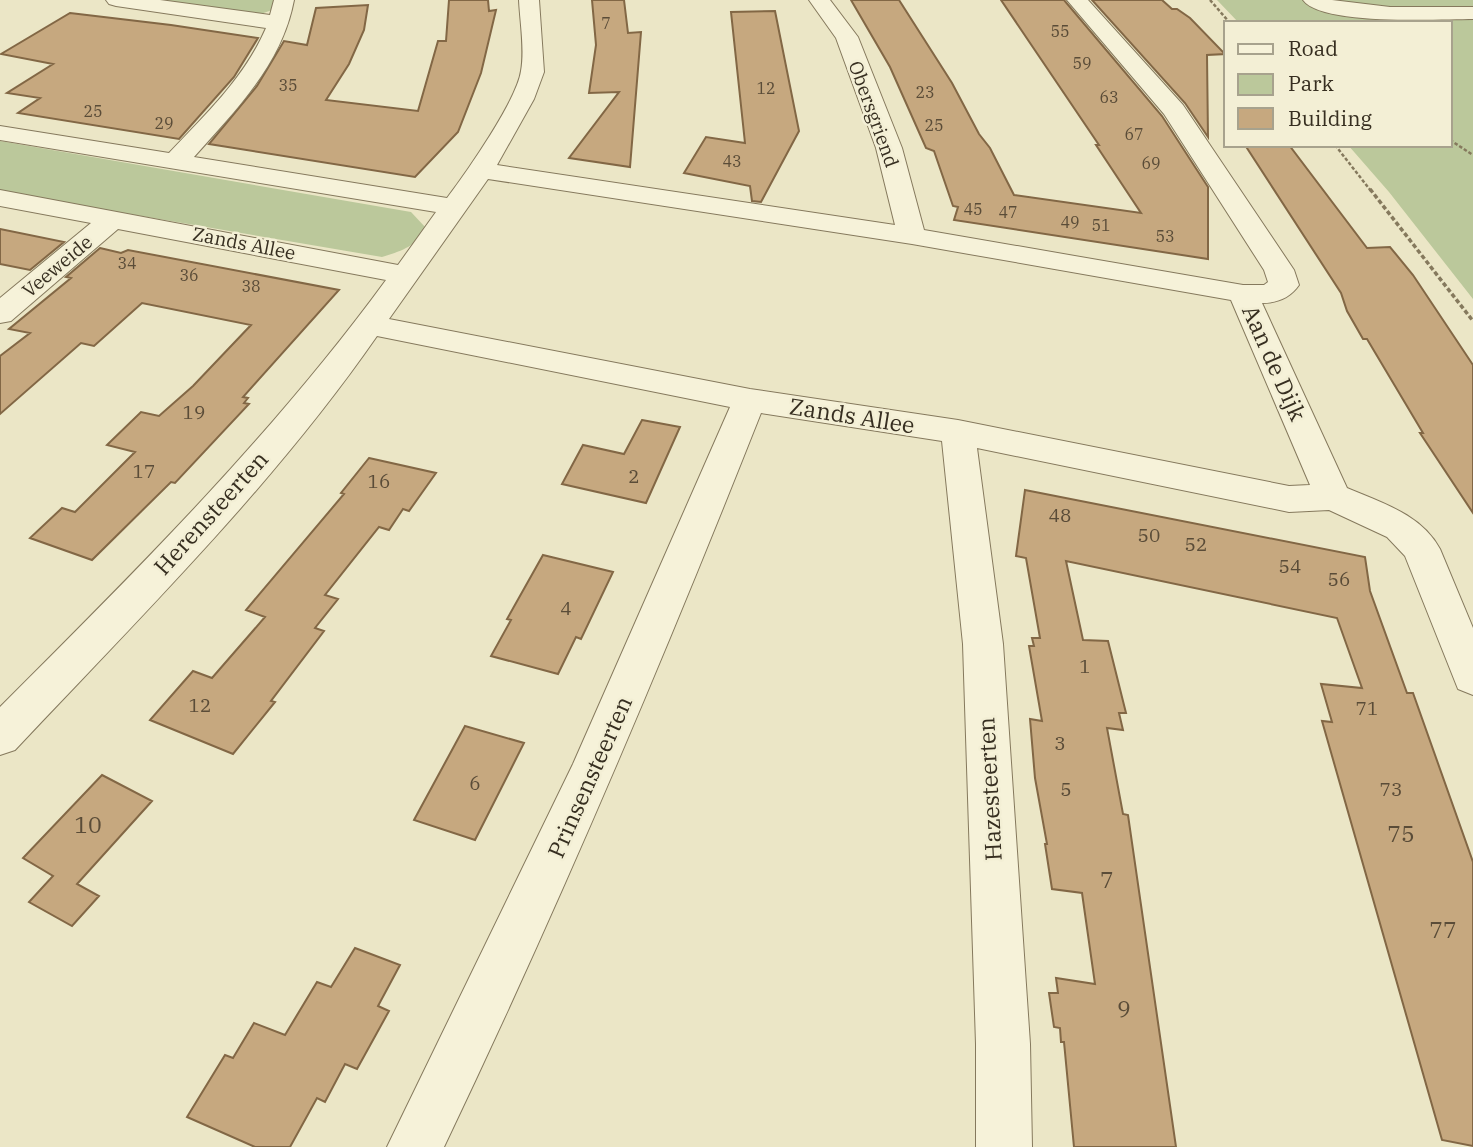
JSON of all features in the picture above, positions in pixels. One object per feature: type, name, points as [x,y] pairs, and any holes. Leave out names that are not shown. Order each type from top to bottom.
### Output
[{"type":"street","points":[[116,0],[281,11],[262,59],[236,96],[175,162]]},
{"type":"street","points":[[405,275],[481,170],[522,99],[533,72],[529,0]]},
{"type":"street","name":"Obersgriend","points":[[820,0],[846,37],[889,148],[912,236]]},
{"type":"street","name":"Aan de Dijk","points":[[1077,0],[1174,110],[1279,270],[1284,285],[1270,294],[1243,294],[1334,497]]},
{"type":"street","points":[[1313,0],[1323,5],[1358,11],[1473,13]]},
{"type":"street","points":[[0,133],[453,206]]},
{"type":"street","points":[[481,170],[912,236],[1243,294]]},
{"type":"street","name":"Zands Allee","points":[[0,198],[405,275]]},
{"type":"street","name":"Veeweide","points":[[0,314],[114,218]]},
{"type":"street","name":"Herensteerten","points":[[0,736],[183,544],[276,441],[370,326],[405,275]]},
{"type":"street","name":"Zands Allee","points":[[370,326],[750,400],[958,432],[1289,499],[1334,497]]},
{"type":"street","name":"Prinsensteerten","points":[[415,1147],[580,802],[674,586],[750,400]]},
{"type":"street","name":"Hazesteerten","points":[[958,432],[982,643],[1003,1044],[1004,1147]]},
{"type":"street","points":[[1334,497],[1400,527],[1421,548],[1473,677]]},
{"type":"path","points":[[1210,0],[1228,21]]},
{"type":"path","points":[[1452,140],[1473,155]]},
{"type":"path","points":[[1337,147],[1473,321]]},
{"type":"green space","points":[[137,0],[274,0],[275,9],[255,16]]},
{"type":"green space","points":[[1217,0],[1473,0],[1473,299],[1389,192],[1350,147],[1452,147],[1452,21],[1237,21]]},
{"type":"green space","points":[[0,141],[411,212],[426,228],[413,244],[382,257],[0,192]]},
{"type":"building","points":[[449,0],[488,0],[489,11],[496,10],[481,73],[458,132],[415,177],[209,144],[257,86],[284,41],[307,45],[316,8],[368,5],[364,30],[349,64],[326,100],[418,111],[438,41],[446,41]]},
{"type":"building","points":[[592,0],[624,0],[628,33],[641,32],[630,167],[569,158],[619,92],[589,93],[596,45]]},
{"type":"building","points":[[851,0],[899,0],[952,83],[1014,195],[1141,213],[1096,145],[1099,145],[1001,0],[1064,0],[1162,116],[1208,187],[1208,259],[954,220],[958,207],[953,206],[934,151],[926,148],[890,67]]},
{"type":"building","points":[[1092,0],[1162,0],[1172,9],[1177,9],[1190,18],[1224,53],[1207,55],[1208,137],[1185,103]]},
{"type":"building","points":[[775,11],[799,131],[761,202],[752,201],[750,186],[684,173],[706,137],[745,143],[731,12]]},
{"type":"building","points":[[70,13],[258,38],[234,77],[179,139],[18,113],[40,98],[7,93],[53,64],[1,54]]},
{"type":"building","points":[[1246,147],[1291,147],[1367,248],[1390,247],[1413,275],[1473,365],[1473,513],[1420,433],[1423,433],[1367,339],[1363,339],[1347,311],[1341,293]]},
{"type":"building","points":[[0,229],[64,242],[30,270],[0,264]]},
{"type":"building","points":[[100,248],[121,253],[128,250],[339,290],[243,397],[248,398],[244,403],[249,404],[175,483],[171,482],[92,560],[30,538],[62,508],[75,512],[135,452],[107,445],[141,412],[159,416],[193,386],[251,325],[142,303],[94,346],[81,343],[0,414],[0,356],[30,333],[9,329],[71,278],[66,277]]},
{"type":"building","points":[[642,420],[680,427],[646,503],[562,484],[583,445],[624,454]]},
{"type":"building","points":[[369,458],[436,473],[409,511],[403,509],[389,530],[379,527],[325,595],[338,599],[315,628],[324,631],[271,701],[275,702],[233,754],[150,720],[193,671],[212,678],[265,617],[246,610],[344,494],[341,493]]},
{"type":"building","points":[[1025,490],[1365,557],[1370,591],[1407,693],[1413,693],[1473,862],[1473,1146],[1442,1140],[1322,721],[1332,722],[1321,684],[1362,688],[1337,618],[1066,561],[1083,640],[1108,641],[1126,713],[1119,713],[1123,730],[1107,728],[1123,814],[1128,815],[1176,1147],[1074,1147],[1064,1042],[1061,1042],[1060,1028],[1054,1027],[1049,993],[1058,993],[1056,978],[1095,984],[1082,893],[1052,889],[1035,778],[1030,719],[1042,721],[1029,646],[1034,646],[1032,638],[1040,638],[1026,558],[1016,556]]},
{"type":"building","points":[[543,555],[613,572],[581,639],[576,637],[558,674],[491,656],[511,620],[507,619]]},
{"type":"building","points":[[465,726],[524,743],[475,840],[414,820]]},
{"type":"building","points":[[102,775],[152,801],[77,884],[99,896],[72,926],[29,902],[53,876],[23,858]]},
{"type":"building","points":[[355,948],[400,965],[378,1006],[389,1011],[357,1069],[345,1064],[325,1102],[317,1098],[290,1147],[255,1147],[187,1117],[225,1055],[233,1058],[254,1023],[285,1035],[317,982],[331,987]]}]
